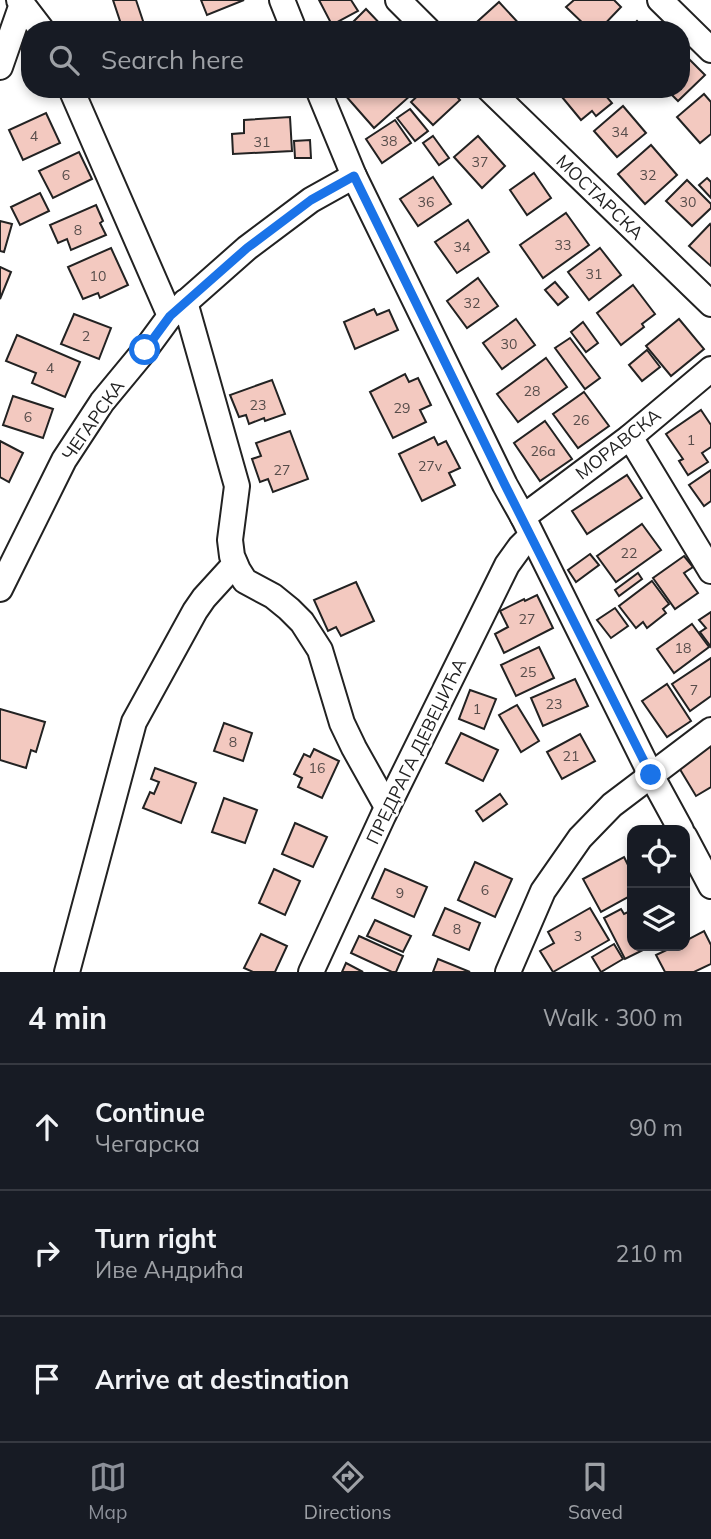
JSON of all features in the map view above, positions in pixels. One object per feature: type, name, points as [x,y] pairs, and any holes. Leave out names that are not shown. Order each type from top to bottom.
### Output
[{"type":"street","points":[[282,0],[290,21]]},
{"type":"street","points":[[398,0],[419,21]]},
{"type":"street","points":[[660,0],[681,21]]},
{"type":"street","points":[[21,2],[35,21]]},
{"type":"street","points":[[0,67],[21,2]]},
{"type":"street","points":[[690,29],[711,50]]},
{"type":"street","points":[[75,98],[178,309],[237,486],[230,540],[235,564],[245,580],[273,596],[302,622],[320,650],[342,723],[387,807]]},
{"type":"street","points":[[322,98],[354,176],[505,485],[678,825]]},
{"type":"street","name":"МОСТАРСКА","points":[[497,98],[711,304]]},
{"type":"street","name":"ЧЕГАРСКА","points":[[0,589],[64,460],[102,402],[178,309],[247,248],[311,200],[354,176]]},
{"type":"street","name":"МОРАВСКА","points":[[527,526],[711,369]]},
{"type":"street","points":[[629,438],[711,570]]},
{"type":"street","name":"ПРЕДРАГА ДЕВЕЏИЋА","points":[[311,972],[387,807],[507,565],[520,547],[527,526]]},
{"type":"street","points":[[67,972],[134,722],[195,611],[235,564]]},
{"type":"street","points":[[508,972],[543,891],[580,838],[612,805],[711,730]]},
{"type":"street","points":[[690,846],[711,886]]},
{"type":"building","points":[[113,0],[136,0],[143,21],[120,21]]},
{"type":"building","points":[[201,0],[244,0],[207,15]]},
{"type":"building","points":[[319,0],[351,0],[358,11],[339,21],[330,21]]},
{"type":"building","points":[[574,0],[614,0],[621,7],[608,21],[581,21],[566,7]]},
{"type":"building","points":[[499,2],[517,21],[478,21]]},
{"type":"building","points":[[366,9],[377,21],[354,21]]},
{"type":"building","points":[[690,60],[705,75],[690,89]]},
{"type":"building","points":[[704,94],[711,102],[711,134],[700,143],[677,117]]},
{"type":"building","points":[[348,98],[408,98],[374,128]]},
{"type":"building","points":[[415,98],[460,100],[433,125],[411,102]]},
{"type":"building","points":[[563,98],[608,98],[612,103],[596,116],[592,111],[581,120]]},
{"type":"building","points":[[623,106],[646,133],[617,157],[594,131]]},
{"type":"building","points":[[410,109],[428,131],[415,141],[397,118]]},
{"type":"building","points":[[46,113],[60,143],[23,160],[9,130]]},
{"type":"building","points":[[290,117],[292,151],[233,154],[232,134],[244,133],[244,120]]},
{"type":"building","points":[[395,120],[411,143],[382,163],[366,139]]},
{"type":"building","points":[[433,136],[449,158],[439,165],[423,143]]},
{"type":"building","points":[[478,136],[505,166],[482,188],[454,157]]},
{"type":"building","points":[[310,140],[311,158],[295,158],[294,141]]},
{"type":"building","points":[[651,145],[677,175],[645,204],[618,174]]},
{"type":"building","points":[[79,152],[92,179],[53,198],[39,171]]},
{"type":"building","points":[[534,173],[551,198],[527,215],[510,190]]},
{"type":"building","points":[[433,177],[451,204],[418,226],[400,199]]},
{"type":"building","points":[[707,178],[711,182],[711,198],[699,185]]},
{"type":"building","points":[[687,180],[711,204],[711,208],[692,226],[666,201]]},
{"type":"building","points":[[40,193],[49,211],[20,225],[11,207]]},
{"type":"building","points":[[96,205],[106,235],[71,250],[67,239],[58,243],[50,225]]},
{"type":"building","points":[[566,213],[589,245],[543,278],[520,245]]},
{"type":"building","points":[[468,220],[489,252],[457,273],[435,242]]},
{"type":"building","points":[[0,221],[12,224],[4,252],[0,251]]},
{"type":"building","points":[[710,224],[711,226],[711,266],[689,246]]},
{"type":"building","points":[[111,248],[128,285],[100,298],[98,293],[83,299],[68,267]]},
{"type":"building","points":[[600,248],[621,275],[589,300],[568,272]]},
{"type":"building","points":[[0,267],[11,272],[0,299]]},
{"type":"building","points":[[478,278],[498,306],[467,328],[447,301]]},
{"type":"building","points":[[555,282],[568,297],[558,305],[545,290]]},
{"type":"building","points":[[633,285],[655,314],[642,324],[644,327],[621,345],[597,313]]},
{"type":"building","points":[[374,309],[377,315],[389,310],[398,330],[355,349],[344,322]]},
{"type":"building","points":[[74,314],[111,328],[99,359],[61,344]]},
{"type":"building","points":[[516,319],[535,345],[502,369],[483,343]]},
{"type":"building","points":[[679,319],[704,349],[671,376],[646,346]]},
{"type":"building","points":[[583,322],[598,343],[586,352],[571,332]]},
{"type":"building","points":[[17,335],[80,362],[65,397],[32,383],[36,373],[6,361]]},
{"type":"building","points":[[570,338],[600,378],[585,389],[555,348]]},
{"type":"building","points":[[647,350],[660,367],[642,381],[629,365]]},
{"type":"building","points":[[546,358],[567,387],[518,422],[497,394]]},
{"type":"building","points":[[405,374],[409,382],[418,378],[431,405],[420,410],[426,422],[393,438],[370,392]]},
{"type":"building","points":[[272,380],[285,414],[249,424],[246,415],[239,417],[230,395]]},
{"type":"building","points":[[584,392],[609,426],[578,448],[553,414]]},
{"type":"building","points":[[13,396],[53,409],[43,438],[3,425]]},
{"type":"building","points":[[701,410],[711,425],[711,447],[702,453],[708,462],[688,475],[679,461],[683,459],[666,434]]},
{"type":"building","points":[[545,421],[572,459],[540,481],[514,443]]},
{"type":"building","points":[[290,431],[308,479],[273,492],[268,479],[260,482],[252,459],[261,456],[256,443]]},
{"type":"building","points":[[434,437],[438,445],[446,441],[460,468],[449,473],[455,485],[422,501],[399,454]]},
{"type":"building","points":[[0,441],[23,453],[9,482],[0,477]]},
{"type":"building","points":[[711,470],[711,501],[704,506],[689,485]]},
{"type":"building","points":[[627,475],[642,498],[587,534],[572,511]]},
{"type":"building","points":[[642,524],[661,550],[616,582],[597,556]]},
{"type":"building","points":[[590,554],[599,565],[576,582],[568,570]]},
{"type":"building","points":[[684,556],[693,567],[684,573],[698,593],[675,609],[653,578]]},
{"type":"building","points":[[638,573],[642,579],[619,596],[615,590]]},
{"type":"building","points":[[652,581],[669,604],[663,609],[666,613],[647,628],[643,622],[636,628],[619,606]]},
{"type":"building","points":[[356,582],[374,621],[341,636],[336,627],[328,631],[314,600]]},
{"type":"building","points":[[537,595],[553,628],[504,653],[495,634],[508,627],[500,611]]},
{"type":"building","points":[[615,608],[628,626],[611,638],[597,620]]},
{"type":"building","points":[[711,612],[711,647],[700,632],[706,628],[699,620]]},
{"type":"building","points":[[692,624],[709,647],[674,673],[657,649]]},
{"type":"building","points":[[539,647],[554,678],[516,696],[501,665]]},
{"type":"building","points":[[711,658],[711,696],[690,711],[672,684]]},
{"type":"building","points":[[575,679],[588,706],[543,726],[531,698]]},
{"type":"building","points":[[667,684],[691,721],[667,737],[642,701]]},
{"type":"building","points":[[470,690],[496,699],[484,729],[459,719]]},
{"type":"building","points":[[517,705],[539,741],[521,752],[499,715]]},
{"type":"building","points":[[0,709],[45,722],[36,752],[31,750],[26,768],[0,760]]},
{"type":"building","points":[[224,723],[252,733],[243,761],[214,751]]},
{"type":"building","points":[[461,733],[498,750],[483,781],[446,763]]},
{"type":"building","points":[[580,734],[595,761],[562,779],[547,752]]},
{"type":"building","points":[[711,745],[711,787],[696,796],[678,766]]},
{"type":"building","points":[[314,749],[339,761],[322,798],[298,787],[302,778],[294,774],[304,754],[310,757]]},
{"type":"building","points":[[155,768],[196,783],[181,823],[143,808],[150,792],[154,794],[159,782],[151,779]]},
{"type":"building","points":[[500,794],[507,804],[483,821],[476,811]]},
{"type":"building","points":[[224,798],[257,810],[245,843],[212,832]]},
{"type":"building","points":[[295,823],[327,837],[313,867],[282,854]]},
{"type":"building","points":[[624,857],[627,863],[627,898],[601,912],[583,879]]},
{"type":"building","points":[[475,862],[512,879],[495,917],[458,900]]},
{"type":"building","points":[[274,869],[300,881],[285,915],[259,903]]},
{"type":"building","points":[[385,869],[427,887],[414,917],[372,898]]},
{"type":"building","points":[[445,908],[480,923],[469,950],[433,935]]},
{"type":"building","points":[[590,908],[609,940],[553,972],[540,951],[554,943],[548,932]]},
{"type":"building","points":[[621,909],[624,914],[627,912],[627,951],[641,951],[625,959],[604,918]]},
{"type":"building","points":[[375,920],[411,936],[403,952],[367,936]]},
{"type":"building","points":[[704,931],[711,945],[711,964],[694,972],[665,972],[656,955],[664,951],[690,951],[690,938]]},
{"type":"building","points":[[261,934],[287,946],[275,972],[253,972],[244,968]]},
{"type":"building","points":[[359,936],[403,956],[396,972],[351,953]]},
{"type":"building","points":[[614,944],[623,959],[601,972],[592,957]]},
{"type":"building","points":[[438,959],[470,972],[433,972]]},
{"type":"building","points":[[346,963],[363,972],[342,972]]},
{"type":"route","points":[[145,350],[170,316],[247,248],[311,200],[354,176],[651,775]]}]
